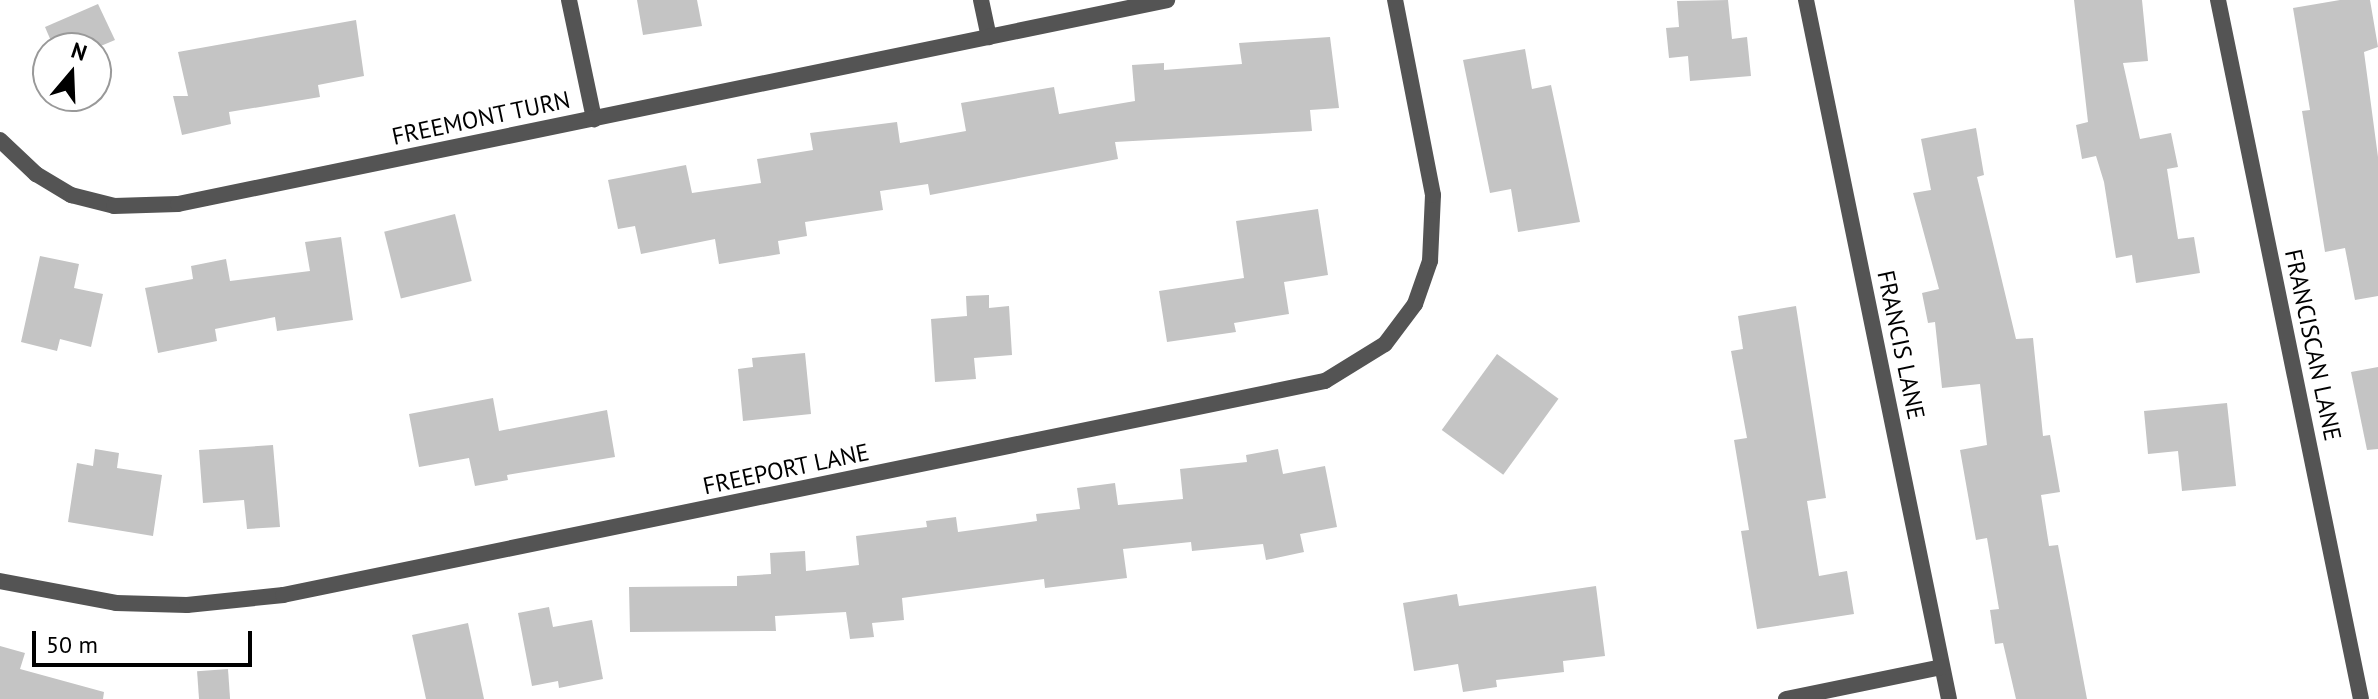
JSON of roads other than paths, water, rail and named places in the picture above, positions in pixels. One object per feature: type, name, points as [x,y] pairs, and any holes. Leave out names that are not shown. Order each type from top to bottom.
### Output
[{"type":"street","points":[[569,0],[594,119]]},
{"type":"street","points":[[981,0],[989,37]]},
{"type":"street","name":"FREEMONT TURN","points":[[0,140],[36,174],[71,195],[133,208],[201,200],[1167,0]]},
{"type":"street","name":"FREEPORT LANE","points":[[0,581],[116,603],[187,605],[283,595],[1325,381],[1385,344],[1415,304],[1434,238],[1429,170],[1395,0]]},
{"type":"street","name":"FRANCIS LANE","points":[[1806,0],[1949,699]]},
{"type":"street","name":"FRANCISCAN LANE","points":[[2218,0],[2361,699]]},
{"type":"street","points":[[1786,699],[1942,667]]}]
